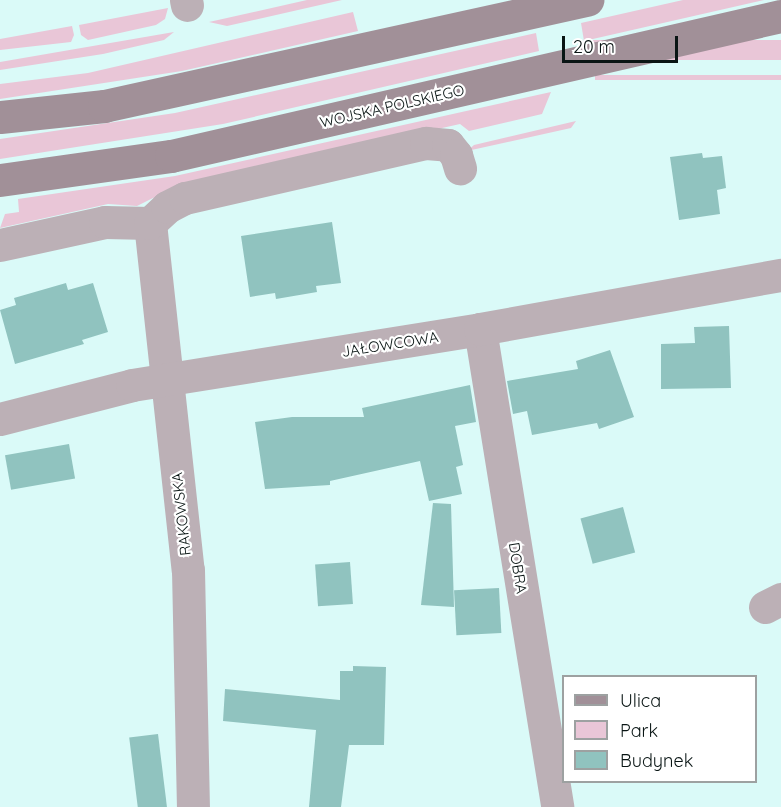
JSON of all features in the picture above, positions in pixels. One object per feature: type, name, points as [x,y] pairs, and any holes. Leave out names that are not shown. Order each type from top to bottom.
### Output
[{"type":"main road","points":[[0,117],[104,106],[588,0]]},
{"type":"main road","name":"WOJSKA POLSKIEGO","points":[[0,180],[171,156],[781,16]]},
{"type":"street","points":[[0,245],[105,222],[150,223],[167,207],[185,198],[426,143],[448,145],[456,155],[460,168]]},
{"type":"street","name":"RAKOWSKA","points":[[150,223],[188,570],[194,807]]},
{"type":"street","name":"JAŁOWCOWA","points":[[0,419],[20,411],[166,379],[480,329],[781,275]]},
{"type":"street","name":"DOBRA","points":[[480,329],[557,807]]},
{"type":"green space","points":[[307,0],[342,0],[227,26],[209,22]]},
{"type":"green space","points":[[683,0],[764,0],[584,41],[581,23]]},
{"type":"green space","points":[[168,8],[165,19],[156,25],[88,40],[81,35],[79,25]]},
{"type":"green space","points":[[353,12],[358,31],[182,71],[0,99],[0,84],[88,73]]},
{"type":"green space","points":[[72,26],[74,35],[71,42],[0,50],[0,39]]},
{"type":"green space","points":[[174,32],[164,40],[103,54],[0,70],[0,62]]},
{"type":"green space","points":[[536,33],[539,51],[223,124],[0,159],[0,139],[175,113]]},
{"type":"green space","points":[[589,40],[781,40],[781,60],[589,60]]},
{"type":"green space","points":[[595,75],[781,75],[781,80],[595,80]]},
{"type":"green space","points":[[551,92],[542,114],[469,131],[460,124],[326,154],[153,198],[137,206],[108,204],[0,228],[5,214],[19,212],[18,199],[175,176]]},
{"type":"green space","points":[[576,121],[571,128],[467,151],[474,145]]},
{"type":"building","points":[[702,153],[703,158],[722,156],[726,188],[717,190],[720,214],[679,220],[670,157]]},
{"type":"building","points":[[332,222],[341,283],[316,286],[317,292],[276,299],[275,293],[250,297],[241,236]]},
{"type":"building","points":[[66,283],[68,290],[93,283],[108,332],[82,340],[84,344],[15,364],[0,310],[16,305],[14,298]]},
{"type":"building","points":[[729,326],[731,388],[661,389],[661,344],[695,343],[694,327]]},
{"type":"building","points":[[610,350],[634,417],[599,429],[597,423],[532,435],[527,411],[513,414],[507,381],[578,369],[576,361]]},
{"type":"building","points":[[470,385],[476,422],[455,426],[463,465],[456,467],[462,494],[429,501],[420,461],[330,481],[330,485],[265,489],[255,422],[292,417],[364,417],[362,408]]},
{"type":"building","points":[[69,444],[75,478],[11,490],[5,455]]},
{"type":"building","points":[[433,503],[451,504],[454,607],[421,605]]},
{"type":"building","points":[[623,507],[635,552],[593,564],[580,518]]},
{"type":"building","points":[[350,562],[353,604],[318,606],[315,564]]},
{"type":"building","points":[[499,588],[501,633],[456,635],[454,590]]},
{"type":"building","points":[[353,666],[386,667],[384,745],[349,745],[341,807],[309,807],[316,730],[223,721],[225,689],[340,700],[340,671],[353,671]]},
{"type":"building","points":[[158,734],[167,807],[138,807],[129,738]]}]
